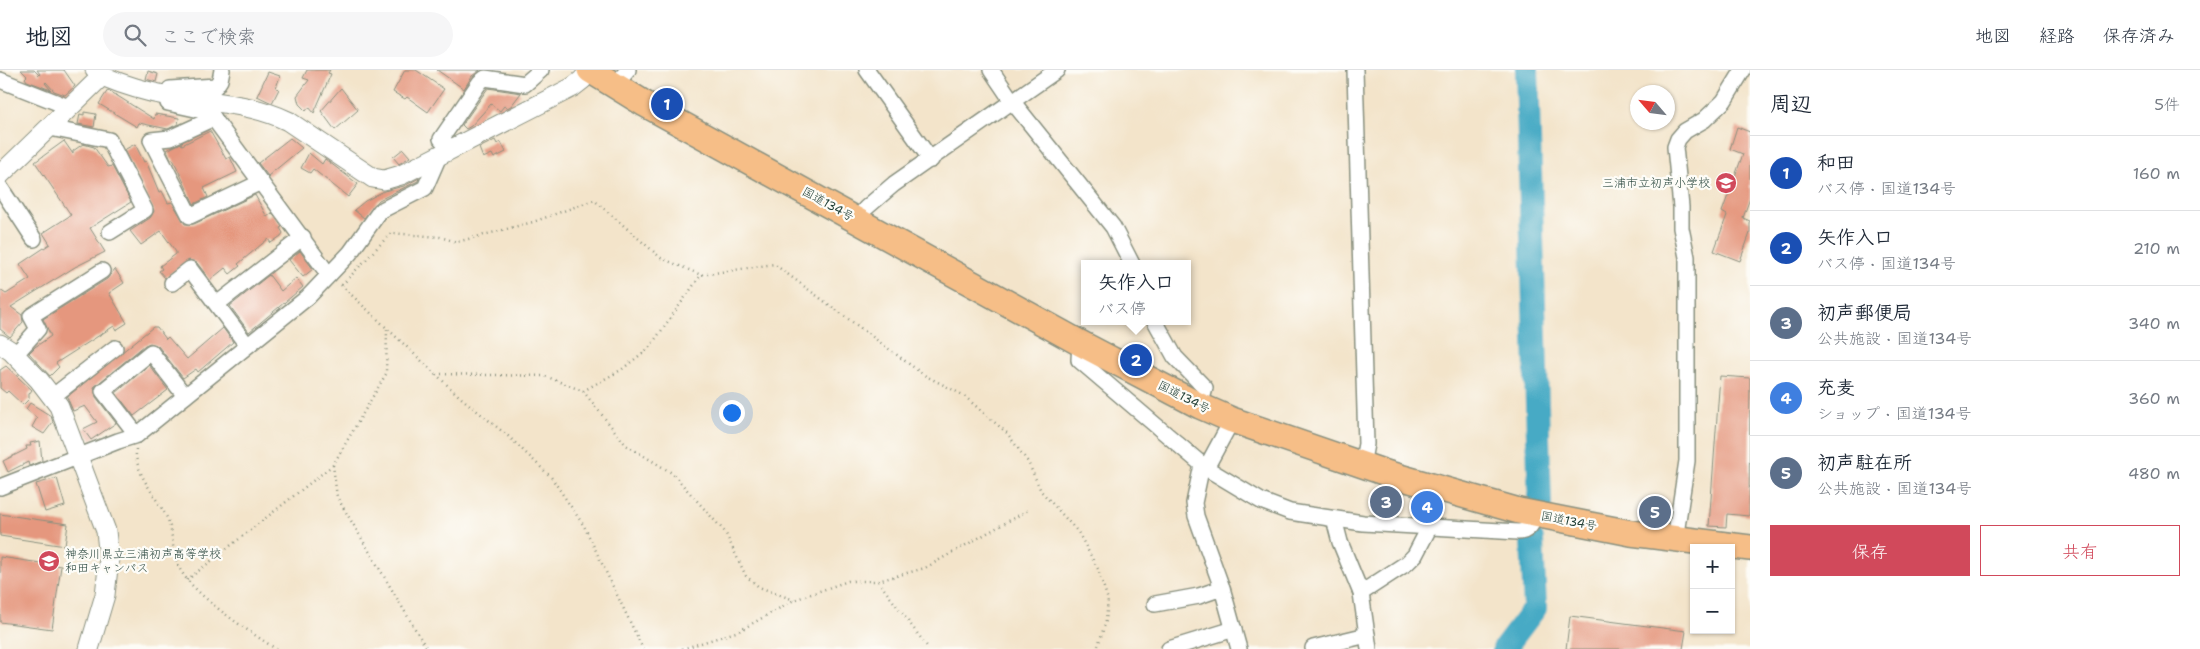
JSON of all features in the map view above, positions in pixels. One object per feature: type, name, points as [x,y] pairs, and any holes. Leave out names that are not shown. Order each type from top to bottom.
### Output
[{"type":"highway","name":"国道134号","points":[[590,70],[622,78],[856,220],[1080,343],[1200,406],[1232,420],[1418,483],[1536,515],[1675,540],[1750,548]]},
{"type":"street","points":[[222,70],[220,80],[216,86],[170,89],[168,103],[210,112],[302,237],[331,282]]},
{"type":"street","points":[[0,487],[118,441],[137,436],[247,345],[308,297],[331,282],[380,211],[425,188],[445,152],[441,139],[480,82],[485,78],[525,84],[541,70]]},
{"type":"street","points":[[0,175],[71,108],[99,73],[130,86],[168,96],[215,101],[274,114],[288,121],[373,178],[384,180],[401,175],[572,88],[590,70]]},
{"type":"street","points":[[867,70],[931,160]]},
{"type":"street","points":[[991,70],[1012,101],[1113,227],[1130,260]]},
{"type":"street","points":[[856,220],[866,208],[894,184],[931,160],[1057,70]]},
{"type":"street","points":[[1354,70],[1366,444],[1362,465]]},
{"type":"street","points":[[1675,540],[1687,461],[1687,257],[1681,228],[1676,147],[1678,139],[1685,131],[1704,120],[1724,101],[1743,70]]},
{"type":"street","points":[[0,80],[71,108]]},
{"type":"street","points":[[214,118],[170,138],[152,140],[190,216],[261,182]]},
{"type":"street","points":[[50,128],[109,140],[144,210],[110,232]]},
{"type":"street","points":[[0,187],[34,239]]},
{"type":"street","points":[[217,304],[302,237]]},
{"type":"street","points":[[172,283],[190,269],[247,345]]},
{"type":"street","points":[[89,649],[105,595],[109,559],[106,530],[59,406],[7,350],[38,329],[31,316],[102,271]]},
{"type":"street","points":[[1158,325],[1175,358],[1205,388],[1200,406]]},
{"type":"street","points":[[1080,343],[1079,360],[1204,467],[1261,501],[1290,512],[1334,520],[1429,528],[1525,532],[1536,515]]},
{"type":"street","points":[[52,397],[115,348]]},
{"type":"street","points":[[137,436],[103,391],[152,352],[185,396]]},
{"type":"street","points":[[1232,420],[1204,467],[1194,502],[1196,516],[1222,588],[1239,649]]},
{"type":"street","points":[[1313,648],[1368,642],[1361,593],[1340,542],[1334,520]]},
{"type":"street","points":[[1361,593],[1407,563],[1415,555],[1429,528]]},
{"type":"street","points":[[1155,604],[1199,596],[1222,588]]},
{"type":"street","points":[[1169,649],[1234,629]]},
{"type":"path","points":[[342,284],[391,233],[440,237],[457,242],[534,222],[594,200],[661,258],[701,275],[774,264],[924,375],[963,395],[1007,433],[1028,462],[1041,491],[1078,532],[1098,569],[1108,600],[1106,621],[1097,649]]},
{"type":"path","points":[[583,391],[621,370],[648,348],[701,275]]},
{"type":"path","points":[[331,282],[342,284],[460,398],[528,454],[551,477],[584,526],[643,649]]},
{"type":"path","points":[[187,580],[333,465],[386,374],[387,328]]},
{"type":"path","points":[[436,374],[545,376],[583,391],[626,445],[672,474],[725,532],[746,576],[759,588],[794,600]]},
{"type":"path","points":[[137,436],[137,464],[167,517],[179,568],[187,580],[239,625],[276,649]]},
{"type":"path","points":[[333,465],[337,497],[427,649]]},
{"type":"path","points":[[682,649],[739,631],[794,600],[848,581],[878,581],[925,568],[1030,509]]},
{"type":"path","points":[[878,581],[929,649]]},
{"type":"building","points":[[21,70],[34,70],[39,75],[37,70],[64,70],[75,86],[65,95],[54,91],[46,82],[51,90],[27,81],[25,78],[27,76]]},
{"type":"building","points":[[307,70],[330,70],[328,73],[331,74],[314,113],[309,107],[306,111],[299,104],[297,96],[309,80],[303,78]]},
{"type":"building","points":[[405,70],[416,70],[444,89],[428,112],[407,97],[405,99],[393,92]]},
{"type":"building","points":[[437,70],[480,70],[472,76],[464,89]]},
{"type":"building","points":[[148,71],[158,74],[156,82],[146,79]]},
{"type":"building","points":[[268,72],[280,76],[276,88],[279,89],[272,103],[257,96]]},
{"type":"building","points":[[341,88],[358,110],[335,130],[321,111]]},
{"type":"building","points":[[488,88],[521,93],[511,106],[507,108],[504,106],[500,111],[491,104],[466,129],[462,125]]},
{"type":"building","points":[[108,90],[154,119],[155,114],[179,118],[178,124],[168,129],[139,123],[137,127],[99,104]]},
{"type":"building","points":[[84,112],[96,114],[94,127],[78,124],[80,114],[84,115]]},
{"type":"building","points":[[1737,127],[1750,132],[1750,198],[1743,218],[1750,221],[1750,233],[1740,261],[1714,251],[1727,215],[1722,212],[1743,154],[1730,149]]},
{"type":"building","points":[[210,131],[226,159],[230,157],[237,172],[204,188],[208,197],[194,204],[167,150]]},
{"type":"building","points":[[290,138],[302,148],[268,176],[258,163]]},
{"type":"building","points":[[495,140],[497,144],[501,142],[506,152],[494,158],[492,154],[483,158],[479,148]]},
{"type":"building","points":[[64,141],[73,154],[73,151],[83,144],[94,147],[108,167],[112,166],[131,202],[90,228],[105,252],[75,267],[11,307],[22,315],[23,322],[10,337],[0,329],[0,290],[6,294],[30,279],[20,264],[50,244],[43,233],[71,215],[35,162]]},
{"type":"building","points":[[135,144],[144,162],[146,161],[159,192],[162,191],[168,203],[172,202],[185,224],[194,224],[255,195],[267,217],[272,213],[282,227],[280,228],[283,233],[271,243],[268,239],[238,264],[240,266],[230,274],[225,268],[210,280],[197,263],[189,260],[165,278],[159,271],[162,269],[160,266],[176,254],[176,252],[161,231],[141,245],[130,231],[150,218],[154,211],[124,150]]},
{"type":"building","points":[[403,149],[410,157],[399,164],[393,157]]},
{"type":"building","points":[[309,153],[322,164],[325,159],[358,184],[348,197],[313,169],[310,173],[301,168]]},
{"type":"building","points":[[419,178],[418,181],[379,200],[364,218],[354,210],[365,201],[384,191],[404,186]]},
{"type":"building","points":[[300,251],[313,269],[303,277],[289,260]]},
{"type":"building","points":[[115,269],[124,283],[109,293],[127,323],[116,330],[114,326],[56,363],[59,367],[50,376],[29,353],[51,336],[43,319],[107,279]]},
{"type":"building","points":[[269,275],[281,291],[296,278],[303,287],[249,332],[230,306]]},
{"type":"building","points":[[153,327],[157,327],[166,339],[168,337],[187,359],[223,328],[233,342],[198,372],[196,369],[183,378],[158,346],[150,343],[145,345],[94,387],[96,397],[116,423],[91,440],[83,429],[97,422],[85,406],[73,411],[67,397]]},
{"type":"building","points":[[149,365],[168,390],[134,416],[116,393]]},
{"type":"building","points":[[6,366],[32,390],[29,394],[29,399],[23,405],[8,391],[6,393],[0,388],[0,370]]},
{"type":"building","points":[[1720,376],[1750,378],[1749,516],[1727,514],[1726,527],[1709,526]]},
{"type":"building","points":[[30,403],[51,416],[53,422],[44,434],[32,427],[37,418],[26,409]]},
{"type":"building","points":[[40,441],[42,461],[29,466],[28,462],[8,472],[3,461],[27,449],[26,446],[31,446],[30,443]]},
{"type":"building","points":[[57,478],[65,506],[45,512],[36,484]]},
{"type":"building","points":[[1648,499],[1665,502],[1661,522],[1645,520]]},
{"type":"building","points":[[0,514],[68,524],[65,546],[0,536]]},
{"type":"building","points":[[0,557],[61,566],[52,629],[0,622]]},
{"type":"building","points":[[1570,616],[1686,631],[1683,649],[1566,649]]},
{"type":"waterway","points":[[1527,70],[1540,504]]},
{"type":"waterway","points":[[1504,649],[1535,608],[1532,540]]},
{"type":"place","name":"和田","points":[[667,104]]},
{"type":"place","name":"三浦市立初声小学校","points":[[1726,183]]},
{"type":"place","name":"矢作入口","points":[[1136,360]]},
{"type":"place","name":"初声郵便局","points":[[1386,502]]},
{"type":"place","name":"充麦","points":[[1427,507]]},
{"type":"place","name":"初声駐在所","points":[[1655,512]]},
{"type":"place","name":"神奈川県立三浦初声高等学校 和田キャンパス","points":[[49,561]]}]
